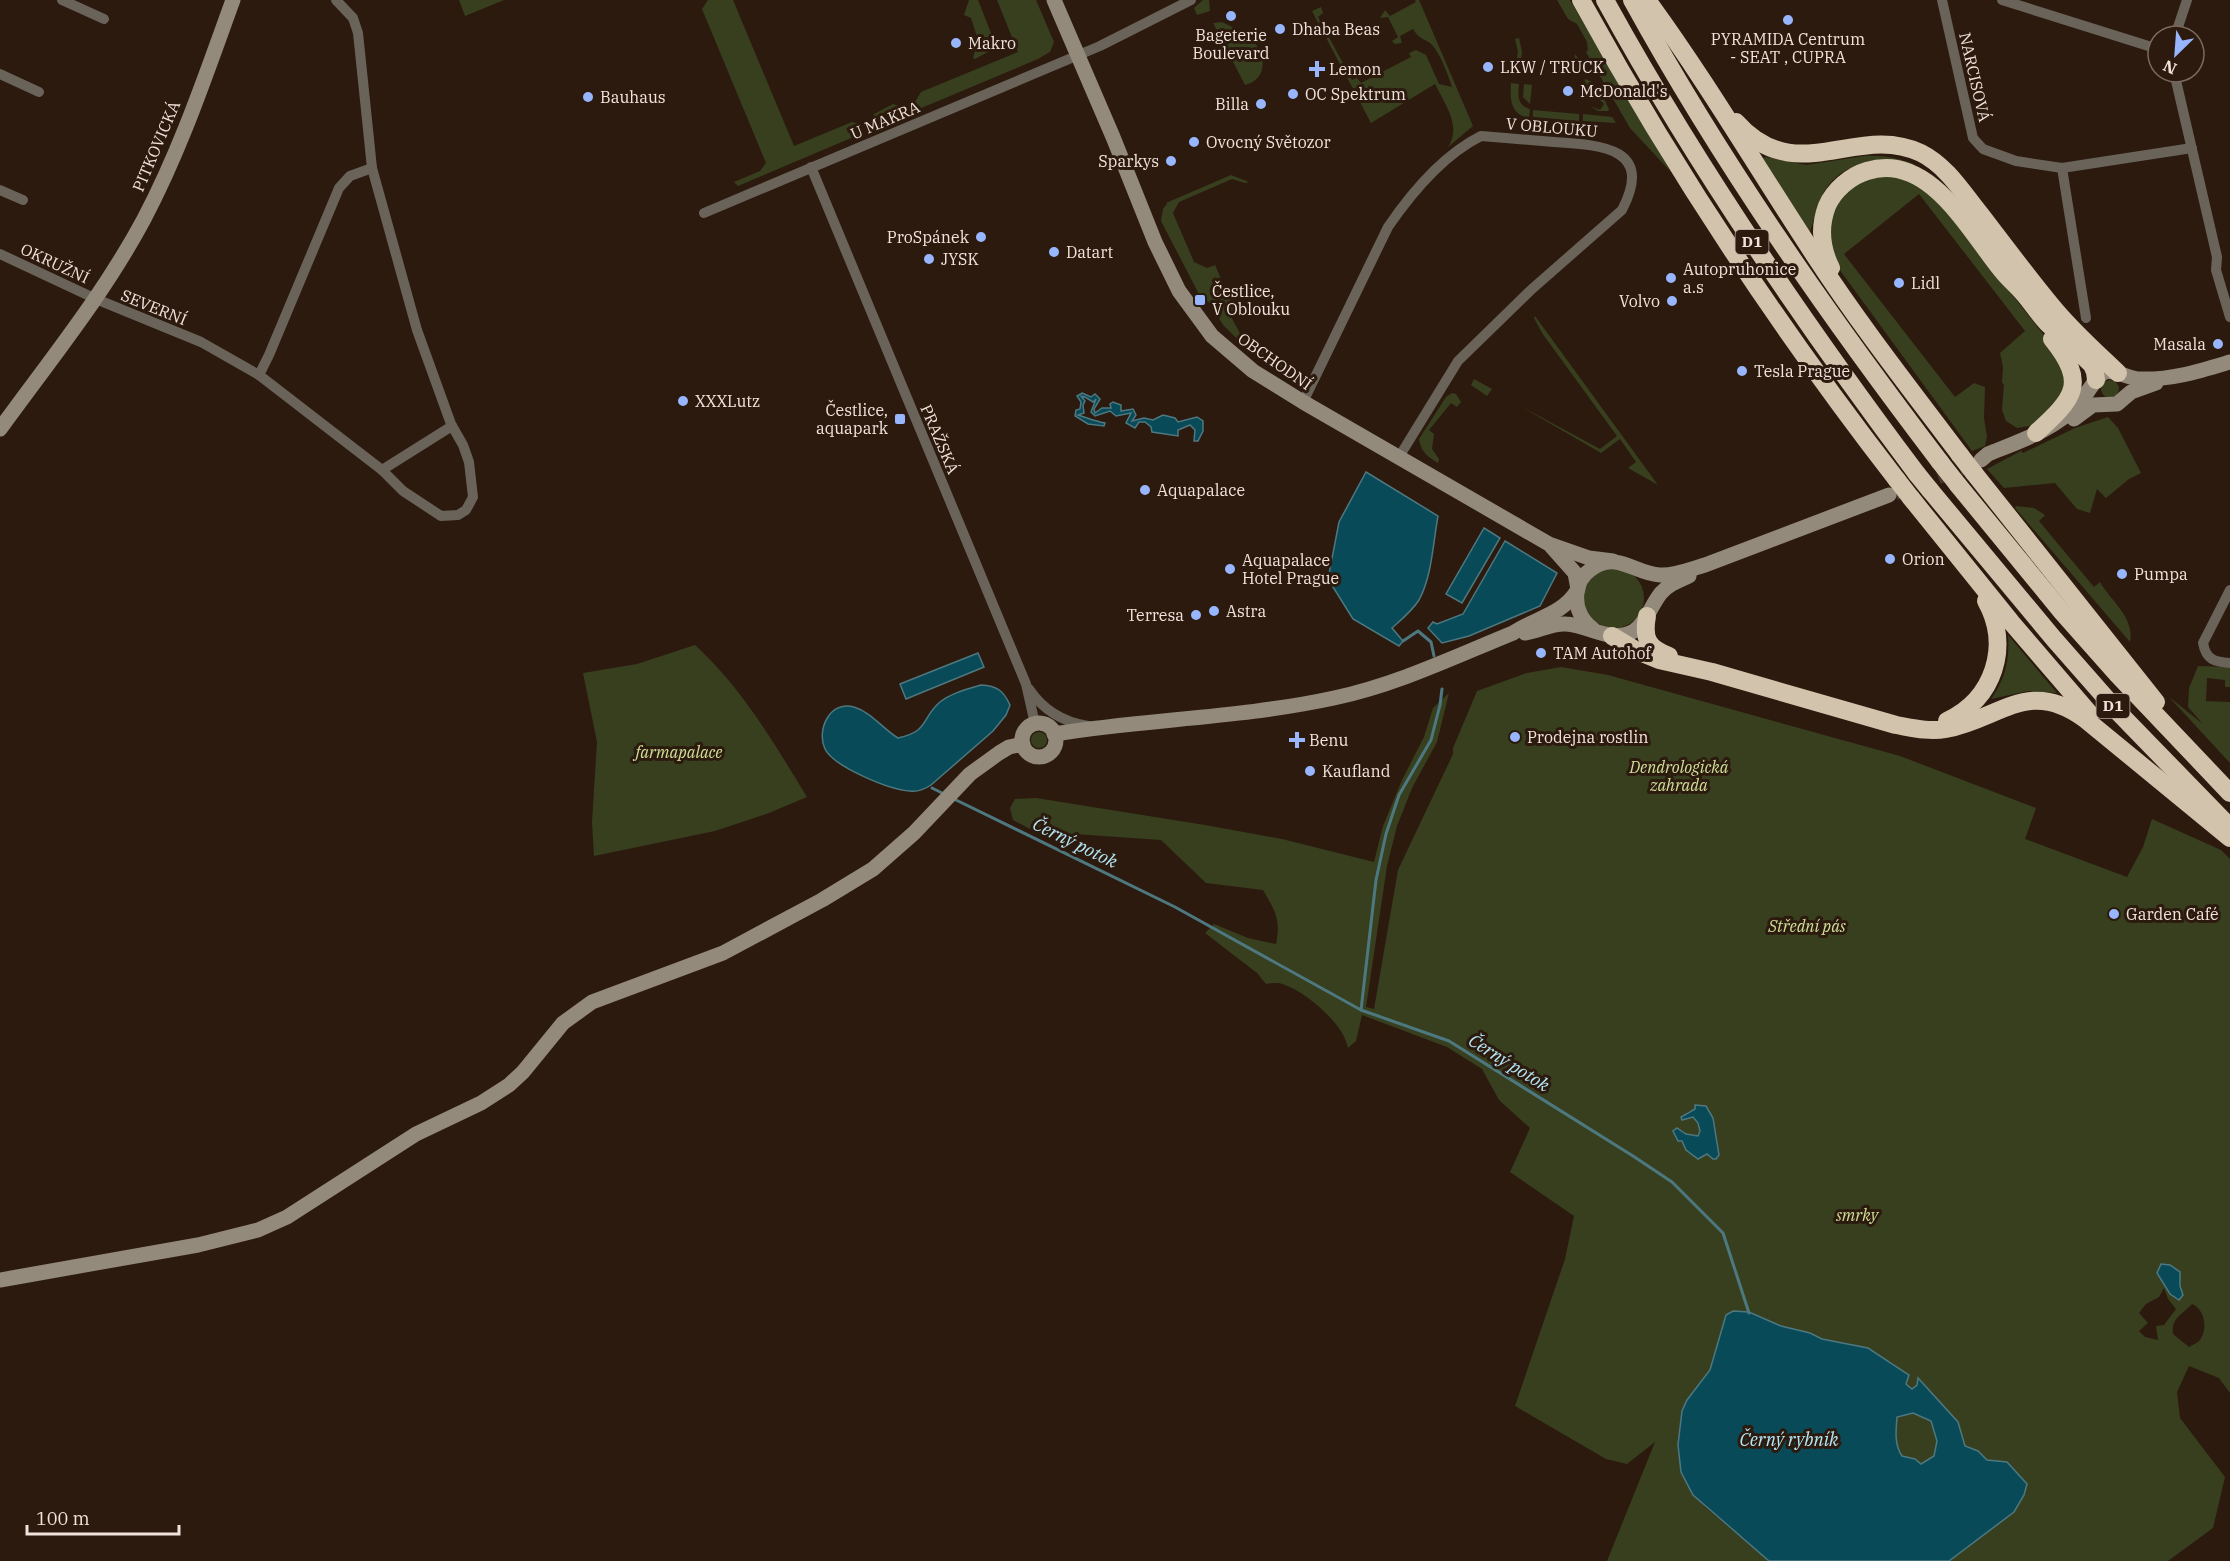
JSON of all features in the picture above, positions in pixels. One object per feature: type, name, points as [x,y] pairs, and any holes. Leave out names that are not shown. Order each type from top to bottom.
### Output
[{"type":"highway","points":[[1581,0],[1659,135],[1734,252],[1830,390],[1893,487],[1911,498],[2075,698],[2153,777]]},
{"type":"highway","name":"D1","points":[[1605,0],[1731,211],[1846,377],[1917,474],[2119,713],[2230,827]]},
{"type":"highway","name":"D1","points":[[1632,0],[1704,123],[1753,199],[1872,371],[1940,462],[2062,612],[2230,793]]},
{"type":"highway","points":[[1647,0],[1849,304],[1974,474],[2151,693],[2183,744]]},
{"type":"highway","points":[[1711,94],[1744,132],[1775,150],[1807,154],[1890,145],[1906,148],[1931,159],[1952,178],[2061,318],[2120,374]]},
{"type":"highway","points":[[1849,304],[1824,252],[1821,237],[1829,203],[1841,187],[1858,175],[1871,170],[1886,168],[1903,170],[1930,184],[1951,204],[2005,274],[2018,295],[2066,357],[2073,373],[2072,389],[2066,405],[2036,433]]},
{"type":"highway","points":[[2005,274],[2023,292],[2049,325],[2092,365],[2096,372],[2095,382]]},
{"type":"highway","points":[[1907,727],[1940,724],[1964,711],[1983,693],[1996,667],[1998,638],[1993,617],[1955,553]]},
{"type":"highway","points":[[1648,614],[1647,636],[1654,650],[1712,672]]},
{"type":"highway","points":[[1612,636],[1651,658],[1712,672],[1922,730],[1944,730],[1955,727],[2023,702],[2046,702],[2060,706],[2079,715],[2230,838]]},
{"type":"street","points":[[62,0],[104,19]]},
{"type":"street","name":"PITKOVICKÁ","points":[[0,429],[96,299],[143,220],[174,158],[233,0]]},
{"type":"street","points":[[336,0],[353,18],[358,33],[372,168],[417,330],[452,426],[382,470]]},
{"type":"street","name":"OBCHODNÍ","points":[[1054,0],[1113,137],[1146,222],[1179,291],[1212,336],[1253,371],[1303,402],[1549,544],[1589,558],[1613,561]]},
{"type":"street","name":"U MAKRA","points":[[704,213],[1100,46],[1191,0]]},
{"type":"street","name":"NARCISOVÁ","points":[[1942,0],[1973,138],[1983,149],[2016,161],[2062,168],[2192,148]]},
{"type":"street","points":[[2002,0],[2146,45]]},
{"type":"street","points":[[2179,24],[2187,0]]},
{"type":"street","points":[[0,74],[39,92]]},
{"type":"street","points":[[2177,84],[2217,257],[2216,270],[2230,317]]},
{"type":"street","name":"V OBLOUKU","points":[[1303,402],[1388,227],[1403,204],[1463,145],[1481,136],[1599,145],[1619,154],[1628,164],[1632,178],[1631,194],[1622,210],[1532,289],[1458,361],[1399,458]]},
{"type":"street","name":"PRAŽSKÁ","points":[[811,167],[1026,684],[1035,724]]},
{"type":"street","points":[[259,375],[270,355],[339,188],[350,176],[372,168]]},
{"type":"street","points":[[2062,168],[2086,318]]},
{"type":"street","points":[[0,190],[23,200]]},
{"type":"street","name":"OKRUŽNÍ","points":[[0,254],[96,299]]},
{"type":"street","name":"SEVERNÍ","points":[[96,299],[201,342],[259,375],[382,470],[403,491],[441,516],[458,515],[466,510],[473,496],[469,462],[452,426]]},
{"type":"street","points":[[2172,378],[2140,379],[2105,372],[2078,405],[2064,418],[1988,454],[1981,460],[1993,459],[2044,437],[2070,423],[2094,405],[2114,405],[2136,390],[2230,362]]},
{"type":"street","points":[[2120,374],[2127,384],[2124,398]]},
{"type":"street","points":[[2095,382],[2097,398],[2105,404]]},
{"type":"street","points":[[1513,633],[1529,633],[1563,624],[1593,629],[1612,636],[1633,631],[1666,588],[1705,565],[1893,487]]},
{"type":"street","name":"OBCHODNÍ","points":[[1549,544],[1571,567],[1577,578],[1578,590]]},
{"type":"street","points":[[1054,734],[1101,726],[1244,713],[1335,698],[1394,682],[1513,633],[1526,624],[1560,610],[1578,590],[1585,575],[1601,563],[1624,562],[1660,575],[1705,565]]},
{"type":"street","points":[[1634,567],[1643,574],[1649,584],[1652,596],[1648,614]]},
{"type":"street","points":[[1578,590],[1577,603],[1580,614],[1593,629]]},
{"type":"street","points":[[2230,590],[2204,643],[2207,655],[2217,662],[2230,663]]},
{"type":"street","points":[[1026,684],[1040,703],[1058,716],[1078,724],[1101,726]]},
{"type":"street","points":[[1035,724],[1049,726],[1054,734],[1056,741],[1053,749],[1044,756],[1031,755],[1023,744],[1026,730],[1035,724]]},
{"type":"street","points":[[0,1280],[198,1245],[258,1230],[287,1217],[416,1134],[481,1104],[497,1094],[523,1072],[563,1023],[592,1002],[723,953],[792,917],[873,869],[914,833],[970,774],[1009,747],[1023,744]]},
{"type":"green space","points":[[459,0],[504,0],[465,16]]},
{"type":"green space","points":[[708,0],[733,0],[794,146],[852,122],[860,124],[863,133],[738,186],[734,182],[760,171],[766,163],[702,9]]},
{"type":"green space","points":[[969,0],[978,0],[993,38],[988,52],[975,59],[973,58],[978,40],[971,18],[964,15]]},
{"type":"green space","points":[[997,0],[1036,0],[1054,42],[1050,52],[919,109],[915,102],[921,92],[1018,52]]},
{"type":"green space","points":[[1203,0],[1209,0],[1210,11],[1197,15],[1194,8]]},
{"type":"green space","points":[[1415,0],[1419,0],[1473,126],[1448,147],[1452,139],[1453,124],[1435,84],[1371,123],[1312,11],[1321,7],[1323,13],[1318,17],[1352,80],[1357,78],[1361,83],[1411,57],[1409,53],[1416,50],[1426,55],[1439,84],[1452,87],[1442,61],[1431,44],[1413,29],[1400,36],[1402,43],[1395,44],[1392,41],[1398,37],[1388,17],[1380,18],[1385,10],[1390,16],[1416,2]]},
{"type":"green space","points":[[1557,0],[1570,0],[1671,172],[1630,128],[1586,52],[1587,42],[1577,24],[1568,19]]},
{"type":"green space","points":[[1222,22],[1251,40],[1261,52],[1262,69],[1251,83],[1245,85],[1213,23]]},
{"type":"green space","points":[[1519,38],[1522,52],[1520,70],[1515,69],[1518,52],[1515,39]]},
{"type":"green space","points":[[1575,54],[1583,65],[1580,69],[1577,69],[1577,66],[1554,64],[1554,60],[1574,62]]},
{"type":"green space","points":[[1585,79],[1593,83],[1600,91],[1608,111],[1598,111],[1590,106],[1600,110],[1604,104],[1597,91],[1585,90]]},
{"type":"green space","points":[[1511,83],[1519,84],[1519,100],[1530,109],[1529,118],[1518,113],[1512,105]]},
{"type":"green space","points":[[1524,84],[1532,85],[1530,104],[1523,97]]},
{"type":"green space","points":[[893,104],[902,107],[904,115],[876,126],[872,121],[874,114]]},
{"type":"green space","points":[[1533,110],[1579,114],[1579,121],[1533,117]]},
{"type":"green space","points":[[1583,114],[1612,117],[1616,123],[1583,121]]},
{"type":"green space","points":[[1864,156],[1903,160],[1916,165],[1890,161],[1877,162],[1852,167],[1841,173],[1824,192],[1810,232],[1761,159],[1766,157],[1806,165]]},
{"type":"green space","points":[[1231,175],[1249,182],[1232,179],[1179,202],[1173,213],[1194,262],[1207,268],[1215,265],[1235,310],[1229,313],[1243,339],[1277,356],[1288,372],[1287,374],[1247,347],[1226,328],[1212,306],[1200,296],[1161,221],[1166,203]]},
{"type":"green space","points":[[1902,175],[1937,199],[2054,348],[2066,368],[2065,396],[2031,428],[2029,426],[2017,428],[2006,421],[2002,410],[2004,384],[2002,383],[2003,367],[2000,353],[2025,331],[1919,194],[1844,254],[1955,397],[1974,383],[1985,387],[1984,418],[1987,437],[1985,446],[1972,451],[1842,273],[1828,241],[1828,223],[1833,206],[1860,179]]},
{"type":"green space","points":[[1535,316],[1658,485],[1628,468],[1636,462],[1620,439],[1601,453],[1522,407],[1600,449],[1617,436],[1542,333]]},
{"type":"green space","points":[[1474,379],[1492,389],[1487,396],[1471,385]]},
{"type":"green space","points":[[2110,380],[2116,383],[2119,389],[2116,395],[2110,398],[2104,395],[2101,389],[2104,383]]},
{"type":"green space","points":[[1452,393],[1456,394],[1461,402],[1457,407],[1451,403],[1429,430],[1434,434],[1432,449],[1439,459],[1438,463],[1426,454],[1419,439],[1446,397]]},
{"type":"green space","points":[[2108,417],[2118,428],[2141,473],[2129,479],[2106,498],[2097,489],[2090,513],[2077,509],[2055,483],[2004,488],[1987,469],[2021,451],[2023,453],[2075,428]]},
{"type":"green space","points":[[2016,506],[2034,508],[2045,515],[2039,521],[2094,587],[2100,582],[2126,617],[2131,633],[2130,642],[2015,508]]},
{"type":"green space","points":[[1614,568],[1635,577],[1644,598],[1635,619],[1614,628],[1593,619],[1584,598],[1593,577]]},
{"type":"green space","points":[[2008,635],[2057,693],[2028,691],[1991,699],[2000,684],[2005,669]]},
{"type":"green space","name":"farmapalace","points":[[695,645],[728,679],[742,698],[807,797],[769,813],[715,831],[594,856],[592,822],[597,742],[583,673],[637,664]]},
{"type":"green space","points":[[2198,666],[2230,667],[2230,687],[2225,687],[2225,680],[2207,678],[2206,701],[2230,702],[2230,763],[2169,697],[2203,724],[2188,707],[2189,688]]},
{"type":"green space","points":[[1561,667],[1608,675],[1900,756],[2036,808],[2025,839],[2127,877],[2143,847],[2152,819],[2221,850],[2230,859],[2230,1393],[2219,1378],[2189,1366],[2177,1392],[2180,1418],[2225,1477],[2213,1528],[2168,1561],[1949,1561],[2014,1512],[2027,1484],[2007,1462],[1987,1460],[1978,1451],[1965,1446],[1957,1422],[1918,1378],[1917,1385],[1912,1389],[1906,1384],[1908,1375],[1891,1362],[1851,1344],[1822,1339],[1810,1333],[1781,1326],[1759,1316],[1726,1316],[1710,1370],[1687,1399],[1678,1445],[1681,1472],[1705,1507],[1769,1561],[1607,1561],[1655,1442],[1627,1464],[1606,1459],[1515,1406],[1565,1259],[1574,1216],[1510,1172],[1530,1128],[1499,1100],[1482,1069],[1447,1047],[1362,1015],[1356,1041],[1348,1048],[1340,1029],[1314,1002],[1283,984],[1266,984],[1257,973],[1205,933],[1214,924],[1248,938],[1276,944],[1278,928],[1276,916],[1263,890],[1206,883],[1161,840],[1045,832],[1030,829],[1013,820],[1010,808],[1015,799],[1036,798],[1282,839],[1374,862],[1383,826],[1402,780],[1424,737],[1433,708],[1449,693],[1437,742],[1412,788],[1397,826],[1387,866],[1366,1007],[1374,1009],[1398,870],[1453,754],[1453,748],[1477,691],[1527,673]],"holes":[[[1695,1109],[1713,1118],[1719,1155],[1686,1150],[1681,1129],[1686,1134],[1697,1136],[1700,1131],[1693,1117],[1682,1120],[1681,1117]],[[2181,1281],[2183,1295],[2179,1300],[2170,1294],[2167,1287]],[[2164,1288],[2168,1299],[2176,1309],[2164,1325],[2156,1326],[2158,1340],[2145,1337],[2139,1331],[2148,1323],[2139,1313],[2146,1304],[2159,1297]],[[2192,1304],[2200,1310],[2203,1315],[2204,1332],[2198,1342],[2189,1347],[2173,1334],[2175,1320]]]},
{"type":"green space","points":[[1036,732],[1042,732],[1047,740],[1045,746],[1036,748],[1031,743],[1031,737]]},
{"type":"green space","points":[[1913,1413],[1931,1421],[1937,1441],[1934,1456],[1921,1464],[1915,1459],[1902,1456],[1897,1442],[1897,1417]]},
{"type":"water","points":[[1082,393],[1091,397],[1095,394],[1100,399],[1094,409],[1095,413],[1102,408],[1111,408],[1110,404],[1113,402],[1121,405],[1121,411],[1133,409],[1136,415],[1132,421],[1144,418],[1153,420],[1163,415],[1175,418],[1178,422],[1197,417],[1203,421],[1203,431],[1198,441],[1194,441],[1195,430],[1190,425],[1178,430],[1178,436],[1152,432],[1151,427],[1145,422],[1139,422],[1135,428],[1126,423],[1131,413],[1116,416],[1110,411],[1095,416],[1091,412],[1096,399],[1093,402],[1081,396],[1085,401],[1084,413],[1078,415],[1105,423],[1104,426],[1088,424],[1075,416],[1076,410],[1080,409],[1081,402],[1077,396]]},
{"type":"water","points":[[1366,472],[1438,516],[1423,591],[1413,608],[1392,628],[1403,641],[1399,646],[1353,619],[1328,579],[1339,522]]},
{"type":"water","points":[[1484,528],[1500,538],[1462,603],[1446,594]]},
{"type":"water","points":[[1505,541],[1557,573],[1540,606],[1469,636],[1442,643],[1428,628],[1433,622],[1437,624],[1463,614]]},
{"type":"water","points":[[978,653],[984,667],[906,699],[900,684]]},
{"type":"water","points":[[981,685],[991,686],[1005,696],[1010,705],[1006,715],[993,731],[924,789],[901,790],[877,782],[839,763],[825,749],[822,733],[824,726],[827,718],[838,708],[845,706],[860,709],[898,738],[920,728],[934,708],[944,699]]},
{"type":"water","points":[[1695,1105],[1706,1106],[1713,1118],[1719,1155],[1716,1159],[1707,1154],[1698,1159],[1686,1150],[1673,1131],[1677,1128],[1686,1134],[1698,1136],[1700,1131],[1698,1123],[1693,1117],[1682,1120],[1681,1117],[1695,1109]]},
{"type":"water","points":[[2161,1264],[2170,1265],[2180,1272],[2180,1286],[2183,1295],[2179,1300],[2170,1294],[2157,1273]]},
{"type":"water","name":"Černý rybník","points":[[1733,1311],[1749,1312],[1781,1326],[1810,1333],[1822,1339],[1868,1348],[1909,1375],[1906,1384],[1912,1389],[1917,1385],[1918,1378],[1958,1422],[1965,1446],[1978,1451],[1987,1460],[2007,1462],[2027,1484],[2024,1495],[2014,1512],[1949,1561],[1769,1561],[1693,1495],[1681,1472],[1678,1445],[1682,1411],[1687,1400],[1710,1370],[1726,1315]],"holes":[[[1913,1413],[1931,1421],[1937,1441],[1934,1456],[1921,1464],[1915,1459],[1902,1456],[1897,1442],[1897,1417]]]},
{"type":"waterway","points":[[1403,641],[1418,631],[1431,642],[1434,656]]},
{"type":"waterway","points":[[1361,1010],[1376,880],[1386,834],[1399,795],[1431,740],[1442,689]]},
{"type":"waterway","name":"Černý potok","points":[[932,788],[944,794]]},
{"type":"waterway","name":"Černý potok","points":[[952,798],[1175,907],[1361,1010],[1449,1041],[1633,1156],[1672,1182],[1723,1233],[1749,1313]]},
{"type":"tunnel","points":[[1895,493],[1979,461]]},
{"type":"place","name":"Bageterie Boulevard","points":[[1231,16]]},
{"type":"place","name":"PYRAMIDA Centrum - SEAT , CUPRA","points":[[1788,20]]},
{"type":"place","name":"Dhaba Beas","points":[[1280,29]]},
{"type":"place","name":"Makro","points":[[956,43]]},
{"type":"place","name":"LKW / TRUCK","points":[[1488,67]]},
{"type":"place","name":"Lemon","points":[[1317,69]]},
{"type":"place","name":"McDonald's","points":[[1568,91]]},
{"type":"place","name":"OC Spektrum","points":[[1293,94]]},
{"type":"place","name":"Bauhaus","points":[[588,97]]},
{"type":"place","name":"Billa","points":[[1261,104]]},
{"type":"place","name":"Ovocný Světozor","points":[[1194,142]]},
{"type":"place","name":"Sparkys","points":[[1171,161]]},
{"type":"place","name":"ProSpánek","points":[[981,237]]},
{"type":"place","name":"Datart","points":[[1054,252]]},
{"type":"place","name":"JYSK","points":[[929,259]]},
{"type":"place","name":"Autopruhonice a.s","points":[[1671,278]]},
{"type":"place","name":"Lidl","points":[[1899,283]]},
{"type":"place","name":"Čestlice, V Oblouku","points":[[1200,300]]},
{"type":"place","name":"Volvo","points":[[1672,301]]},
{"type":"place","name":"Masala","points":[[2218,344]]},
{"type":"place","name":"Tesla Prague","points":[[1742,371]]},
{"type":"place","name":"XXXLutz","points":[[683,401]]},
{"type":"place","name":"Čestlice, aquapark","points":[[900,419]]},
{"type":"place","name":"Aquapalace","points":[[1145,490]]},
{"type":"place","name":"Orion","points":[[1890,559]]},
{"type":"place","name":"Aquapalace Hotel Prague","points":[[1230,569]]},
{"type":"place","name":"Pumpa","points":[[2122,574]]},
{"type":"place","name":"Astra","points":[[1214,611]]},
{"type":"place","name":"Terresa","points":[[1196,615]]},
{"type":"place","name":"TAM Autohof","points":[[1541,653]]},
{"type":"place","name":"Prodejna rostlin","points":[[1515,737]]},
{"type":"place","name":"Benu","points":[[1297,740]]},
{"type":"place","name":"Kaufland","points":[[1310,771]]},
{"type":"place","name":"Garden Café","points":[[2114,914]]},
{"type":"park label","name":"Dendrologická zahrada","points":[[1679,776]]},
{"type":"park label","name":"Střední pás","points":[[1807,926]]},
{"type":"park label","name":"smrky","points":[[1857,1215]]}]
